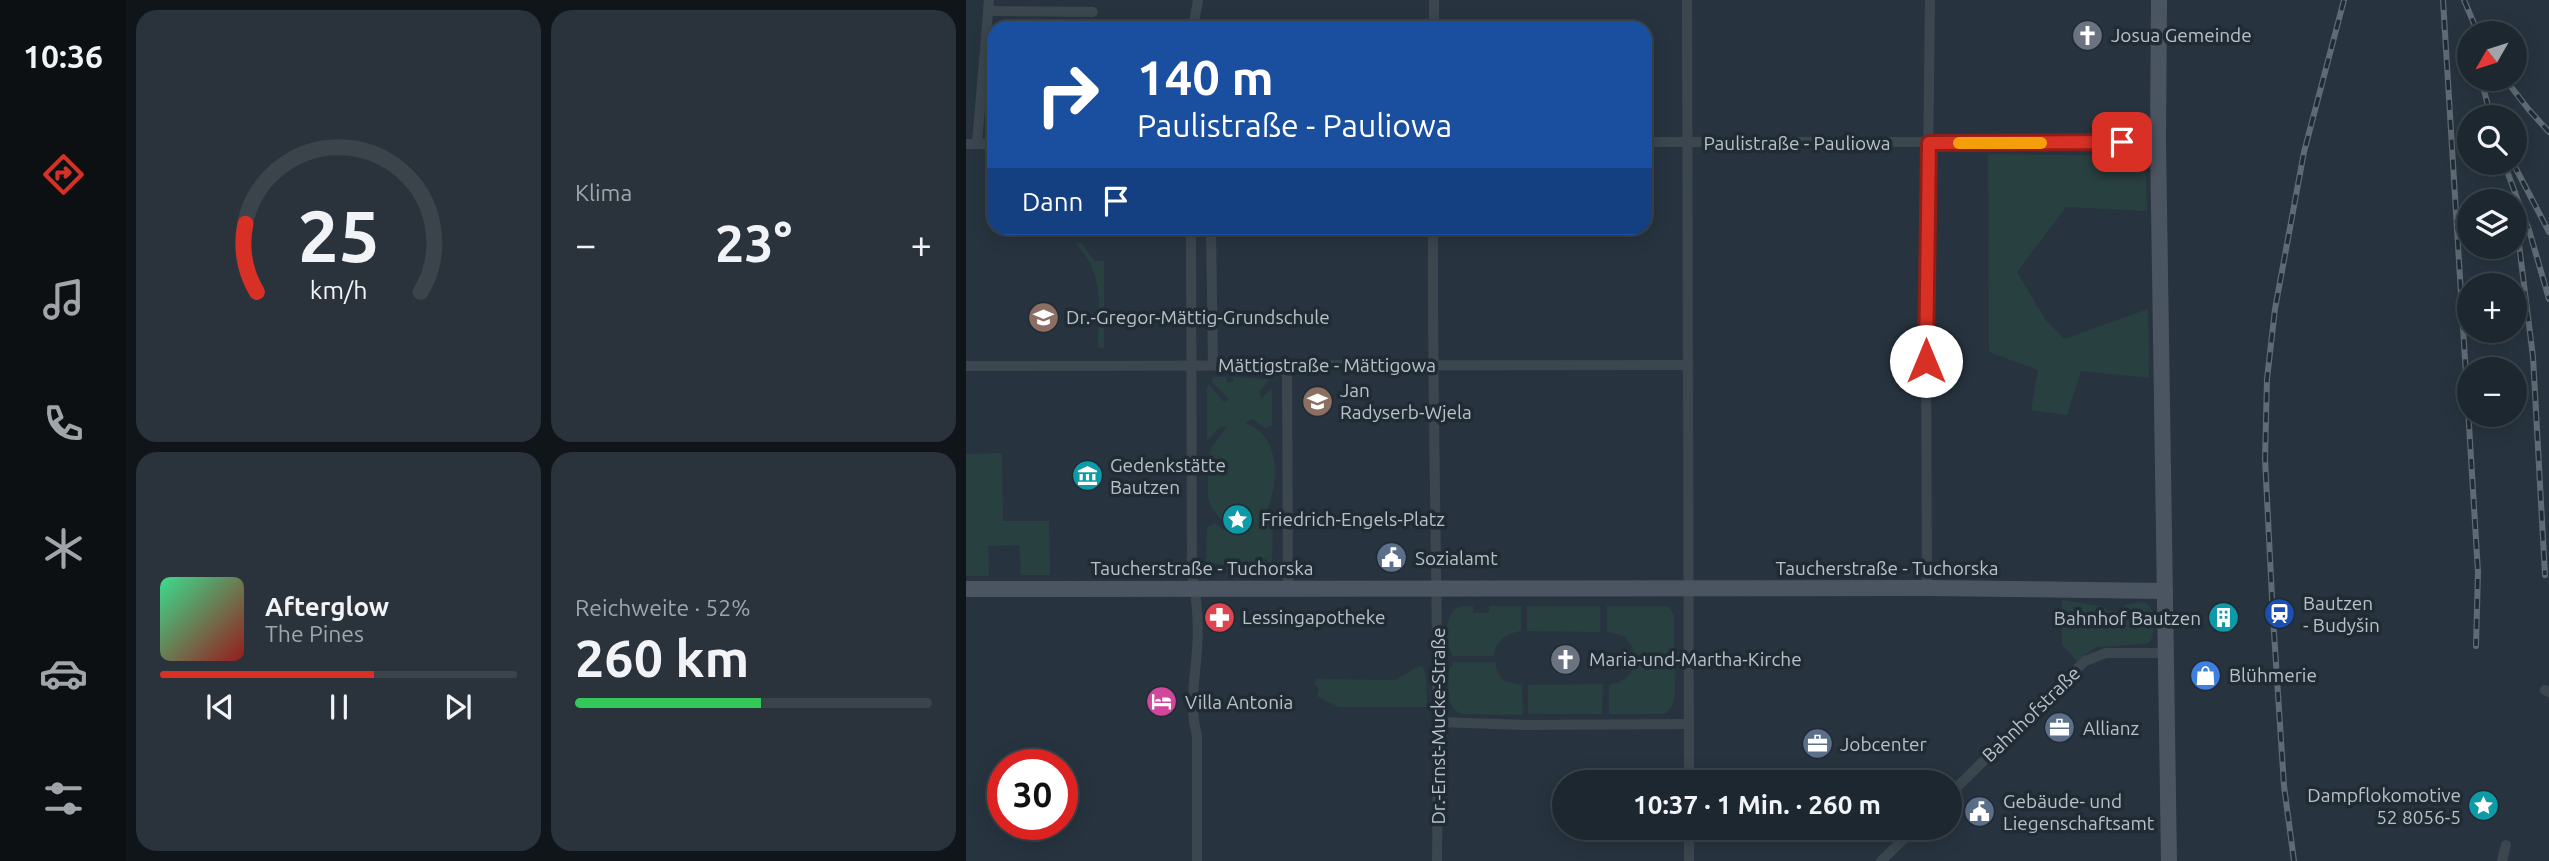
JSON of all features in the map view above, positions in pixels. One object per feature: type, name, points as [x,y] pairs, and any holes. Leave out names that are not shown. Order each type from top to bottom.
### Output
[{"type":"street","points":[[1194,21],[1198,0]]},
{"type":"street","points":[[1434,0],[1434,21]]},
{"type":"street","points":[[1687,0],[1689,770]]},
{"type":"street","points":[[1927,588],[1930,0]]},
{"type":"street","points":[[2159,0],[2158,142],[2169,861]]},
{"type":"street","points":[[989,6],[1093,12]]},
{"type":"street","points":[[971,144],[987,21]]},
{"type":"street","name":"Paulistraße - Pauliowa","points":[[1652,142],[2158,142]]},
{"type":"street","points":[[1191,235],[1192,574],[1196,589],[1197,650],[1193,687],[1194,726],[1197,736],[1197,861]]},
{"type":"street","points":[[1211,235],[1213,365]]},
{"type":"street","name":"Dr.-Ernst-Mucke-Straße","points":[[1433,235],[1439,722],[1437,861]]},
{"type":"street","name":"Mättigstraße - Mättigowa","points":[[966,366],[1688,365]]},
{"type":"street","points":[[1287,366],[1288,588]]},
{"type":"street","name":"Taucherstraße - Tuchorska","points":[[966,589],[1927,588],[2165,591]]},
{"type":"street","name":"Bahnhofstraße","points":[[1962,782],[2085,661],[2106,653],[2165,653]]},
{"type":"street","points":[[1439,722],[1525,725],[1689,724]]},
{"type":"street","points":[[1689,840],[1689,861]]},
{"type":"street","points":[[1881,861],[1903,840]]},
{"type":"street","points":[[2502,861],[2506,845]]},
{"type":"green space","points":[[1988,154],[2145,156],[2147,211],[2066,207],[2017,272],[2045,319],[2064,339],[2148,309],[2149,378],[2081,371],[2067,415],[2031,410],[2038,370],[1989,352]]},
{"type":"green space","points":[[1080,242],[1095,261],[1104,261],[1104,348],[1098,348],[1099,306],[1096,281],[1093,269],[1077,245]]},
{"type":"green space","points":[[1213,377],[1226,377],[1227,382],[1233,382],[1233,377],[1267,379],[1259,393],[1262,398],[1272,388],[1272,425],[1265,428],[1252,419],[1245,423],[1258,430],[1267,440],[1275,468],[1271,499],[1258,525],[1260,529],[1273,515],[1272,567],[1265,556],[1264,566],[1260,570],[1245,565],[1214,563],[1207,570],[1206,567],[1207,527],[1215,523],[1224,531],[1226,527],[1212,508],[1208,497],[1208,460],[1211,448],[1227,427],[1220,427],[1207,441],[1207,387],[1209,385],[1224,402],[1229,399],[1212,382]]},
{"type":"green space","points":[[1002,453],[1003,521],[1049,521],[1050,575],[1021,575],[1019,545],[988,546],[989,576],[966,576],[966,454]]},
{"type":"green space","points":[[2062,600],[2104,607],[2108,611],[2124,611],[2124,605],[2141,602],[2146,604],[2150,607],[2154,619],[2150,642],[2096,647],[2077,661],[2062,645]]},
{"type":"green space","points":[[1461,606],[1473,606],[1473,613],[1489,613],[1489,606],[1521,606],[1521,631],[1502,638],[1494,656],[1453,656],[1448,644],[1448,621]]},
{"type":"green space","points":[[1527,606],[1600,606],[1600,632],[1527,631]]},
{"type":"green space","points":[[1607,606],[1668,606],[1674,615],[1674,654],[1634,655],[1625,636],[1607,632]]},
{"type":"green space","points":[[1453,662],[1495,662],[1504,681],[1522,685],[1523,715],[1462,714],[1456,711],[1449,695],[1449,668]]},
{"type":"green space","points":[[1635,662],[1674,662],[1674,698],[1669,710],[1664,714],[1609,714],[1609,685],[1626,678]]},
{"type":"green space","points":[[1419,666],[1423,667],[1426,675],[1427,707],[1339,707],[1317,696],[1319,688],[1314,684],[1317,679],[1396,680]]},
{"type":"green space","points":[[1603,684],[1602,714],[1528,714],[1528,685]]},
{"type":"railway","points":[[2294,861],[2284,786],[2273,617],[2265,459],[2267,379],[2275,309],[2304,152],[2344,0]]},
{"type":"railway","points":[[2443,0],[2478,572],[2476,646]]},
{"type":"railway","points":[[2464,0],[2473,21]]},
{"type":"railway","points":[[2484,91],[2488,105]]},
{"type":"railway","points":[[2514,91],[2549,132]]},
{"type":"railway","points":[[2508,175],[2529,230],[2549,299]]},
{"type":"railway","points":[[2519,175],[2549,232]]},
{"type":"railway","points":[[2521,259],[2533,357],[2545,575]]},
{"type":"slow traffic","points":[[1959,143],[2041,143]]},
{"type":"place","name":"Josua Gemeinde","points":[[2088,35]]},
{"type":"place","name":"Dr.-Gregor-Mättig-Grundschule","points":[[1043,317]]},
{"type":"place","name":"Jan Radyserb-Wjela","points":[[1317,401]]},
{"type":"place","name":"Gedenkstätte Bautzen","points":[[1087,476]]},
{"type":"place","name":"Friedrich-Engels-Platz","points":[[1238,519]]},
{"type":"place","name":"Sozialamt","points":[[1392,558]]},
{"type":"place","name":"Bautzen - Budyšin","points":[[2280,614]]},
{"type":"place","name":"Lessingapotheke","points":[[1219,617]]},
{"type":"place","name":"Bahnhof Bautzen","points":[[2224,618]]},
{"type":"place","name":"Maria-und-Martha-Kirche","points":[[1566,659]]},
{"type":"place","name":"Blühmerie","points":[[2206,675]]},
{"type":"place","name":"Villa Antonia","points":[[1162,702]]},
{"type":"place","name":"Allianz","points":[[2060,728]]},
{"type":"place","name":"Jobcenter","points":[[1817,744]]},
{"type":"place","name":"Dampflokomotive 52 8056-5","points":[[2484,806]]},
{"type":"place","name":"Gebäude- und Liegenschaftsamt","points":[[1980,812]]},
{"type":"route","points":[[1926,361],[1929,143],[2122,142]]}]
